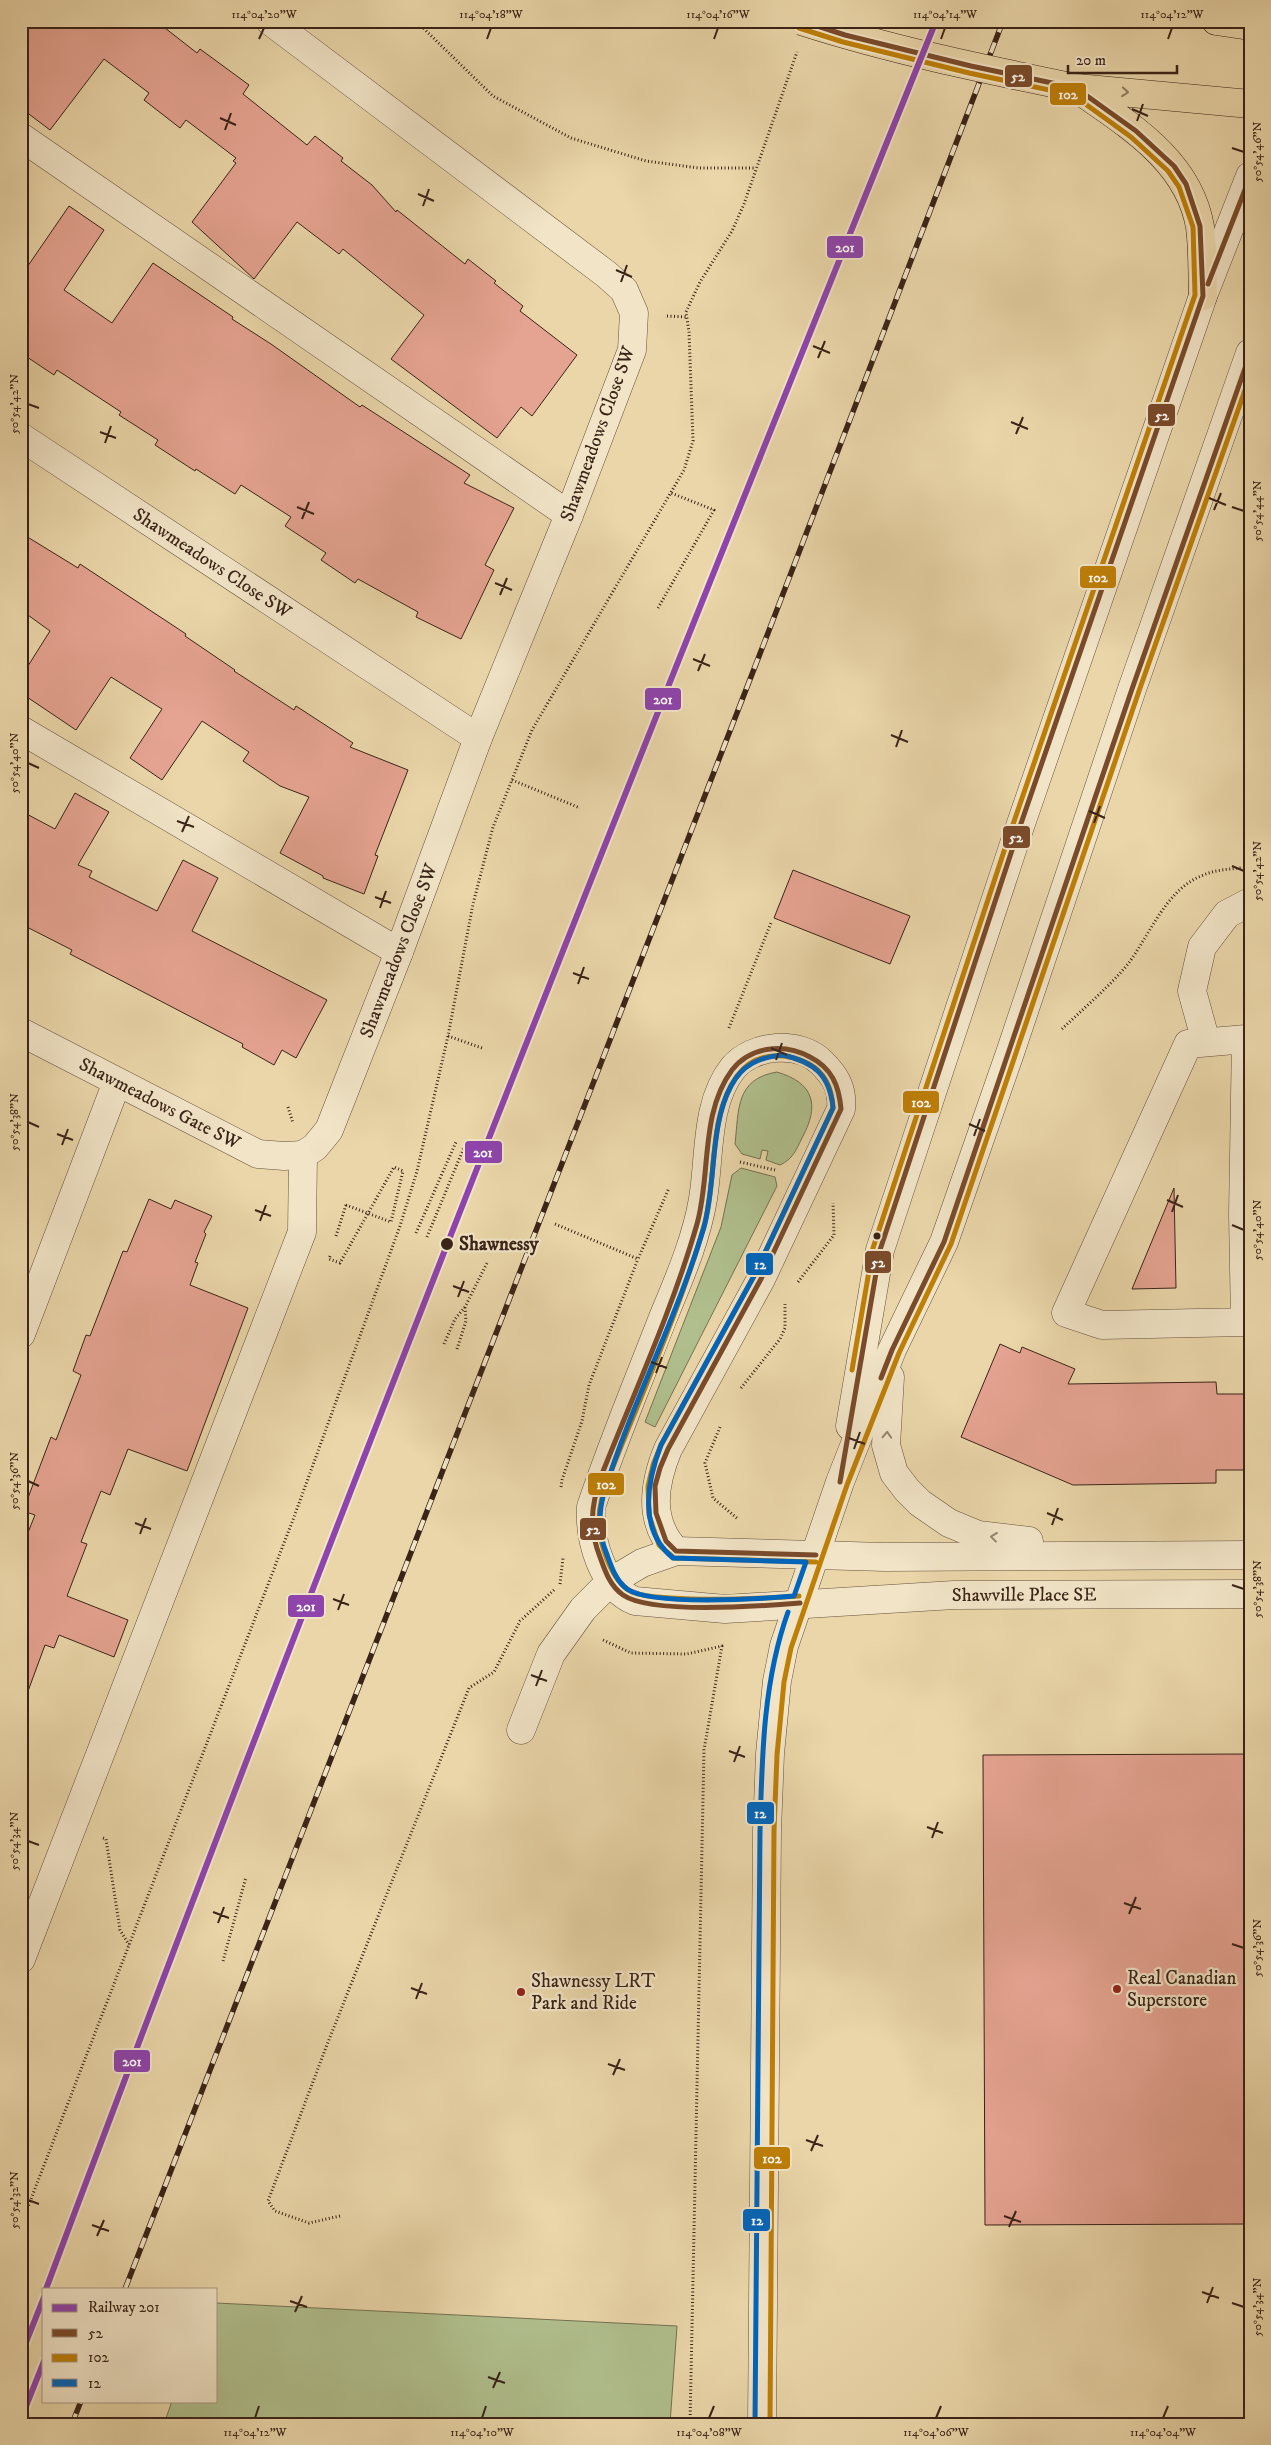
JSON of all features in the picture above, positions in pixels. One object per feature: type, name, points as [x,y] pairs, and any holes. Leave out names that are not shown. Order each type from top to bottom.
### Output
[{"type":"main road","points":[[1216,21],[1250,26]]},
{"type":"main road","points":[[800,33],[845,35],[971,66],[1076,88],[1250,104]]},
{"type":"main road","points":[[1076,88],[1136,131],[1174,166],[1186,184],[1200,226],[1203,296]]},
{"type":"street","name":"Shawmeadows Close SW","points":[[270,21],[606,274],[624,290],[634,313],[632,350],[569,515],[478,738],[400,952],[329,1130],[315,1147],[303,1155]]},
{"type":"street","points":[[21,137],[569,515]]},
{"type":"street","points":[[840,1482],[880,1250],[1016,838],[1203,296],[1250,176]]},
{"type":"street","points":[[762,2424],[767,1841],[777,1681],[784,1646],[840,1482],[892,1350],[944,1242],[1010,1053],[1132,689],[1250,353]]},
{"type":"street","name":"Shawmeadows Close SW","points":[[21,436],[478,738]]},
{"type":"street","points":[[21,730],[400,952]]},
{"type":"street","points":[[1206,1042],[1192,991],[1202,947],[1226,914],[1250,902]]},
{"type":"street","name":"Shawmeadows Gate SW","points":[[21,1032],[258,1154],[303,1155]]},
{"type":"street","points":[[1246,1039],[1247,1214],[1245,1322],[1102,1325],[1066,1313],[1188,1044],[1246,1039]]},
{"type":"street","points":[[521,1730],[543,1672],[560,1639],[583,1609],[610,1582],[642,1563],[676,1551],[666,1541],[656,1513],[655,1486],[660,1468],[668,1448],[761,1279],[841,1109],[840,1089],[835,1078],[820,1060],[797,1050],[772,1048],[750,1055],[734,1067],[721,1088],[711,1130],[703,1200],[690,1246],[590,1507],[590,1520],[597,1551],[610,1582]]},
{"type":"street","points":[[21,1334],[117,1082]]},
{"type":"street","points":[[21,1959],[302,1232],[303,1155]]},
{"type":"street","points":[[892,1350],[886,1445],[894,1472],[920,1503],[949,1523],[978,1535],[1147,1556]]},
{"type":"street","name":"Shawville Place SE","points":[[676,1551],[816,1555],[1250,1555]]},
{"type":"street","name":"Shawville Place SE","points":[[610,1582],[624,1597],[646,1603],[725,1609],[954,1595],[1250,1594]]},
{"type":"path","points":[[416,21],[493,96],[571,138],[646,161],[699,168],[756,168]]},
{"type":"path","points":[[21,2225],[291,1526],[400,1226],[417,1170],[448,1036],[475,896],[493,827],[536,722],[684,470],[693,441],[689,332],[686,312],[700,282],[732,231],[744,204],[800,33]]},
{"type":"path","points":[[658,608],[714,510],[671,493]]},
{"type":"path","points":[[512,780],[580,808]]},
{"type":"path","points":[[1062,1029],[1124,968],[1169,901],[1185,886],[1199,876],[1221,870],[1250,867]]},
{"type":"path","points":[[448,1036],[482,1048]]},
{"type":"path","points":[[416,1233],[456,1142]]},
{"type":"path","points":[[428,1237],[465,1145]]},
{"type":"path","points":[[732,1160],[780,1172]]},
{"type":"path","points":[[332,1250],[329,1259],[340,1262],[368,1213],[394,1167],[403,1171],[391,1222],[368,1213],[346,1205],[335,1241]]},
{"type":"path","points":[[561,1489],[562,1480],[582,1421],[589,1385],[638,1259],[672,1182]]},
{"type":"path","points":[[794,1288],[834,1234],[833,1201]]},
{"type":"path","points":[[556,1224],[638,1259]]},
{"type":"path","points":[[444,1344],[455,1319],[465,1307],[488,1261]]},
{"type":"path","points":[[738,1392],[780,1338],[785,1328],[785,1303],[788,1296]]},
{"type":"path","points":[[457,1349],[466,1321],[465,1307]]},
{"type":"path","points":[[724,1418],[705,1463],[713,1498],[744,1524]]},
{"type":"path","points":[[340,2216],[309,2223],[275,2211],[268,2201],[328,2042],[469,1688],[494,1672],[520,1621],[559,1585],[564,1551]]},
{"type":"path","points":[[603,1640],[631,1653],[687,1654],[722,1646],[704,1750],[690,2424]]},
{"type":"path","points":[[75,1820],[106,1839],[120,1930],[129,1944]]},
{"type":"path","points":[[223,1961],[246,1877]]},
{"type":"green space","points":[[777,1072],[799,1082],[806,1089],[812,1106],[808,1126],[794,1154],[780,1165],[766,1160],[768,1151],[762,1150],[760,1159],[742,1154],[735,1144],[739,1108],[746,1089],[753,1081]]},
{"type":"green space","points":[[741,1168],[775,1177],[777,1186],[655,1427],[645,1422],[721,1227],[732,1175]]},
{"type":"green space","points":[[218,2303],[677,2326],[670,2424],[164,2424],[172,2402],[218,2402]]},
{"type":"building","points":[[21,21],[156,21],[197,53],[200,49],[249,85],[243,94],[307,145],[315,136],[343,158],[341,161],[372,185],[396,212],[397,210],[465,264],[468,259],[496,281],[494,283],[523,306],[520,311],[577,355],[532,416],[521,407],[497,438],[391,359],[424,315],[343,249],[339,254],[297,222],[254,279],[192,222],[236,163],[233,161],[236,158],[186,120],[180,128],[144,100],[149,93],[104,59],[50,130],[21,108]]},
{"type":"building","points":[[69,206],[104,230],[64,290],[112,323],[153,263],[360,407],[362,405],[470,475],[464,483],[514,508],[485,565],[494,570],[461,639],[416,617],[418,612],[358,579],[355,583],[321,560],[326,553],[285,526],[291,517],[241,485],[235,494],[196,469],[195,471],[155,445],[158,440],[119,415],[121,412],[57,370],[54,375],[21,353],[21,276]]},
{"type":"building","points":[[21,533],[78,568],[80,564],[186,634],[185,636],[234,671],[294,710],[296,706],[353,743],[350,747],[408,770],[375,855],[378,856],[364,894],[323,878],[323,876],[280,853],[309,797],[280,786],[243,761],[249,752],[202,721],[162,780],[130,758],[162,709],[111,677],[76,730],[21,693],[21,677],[50,631],[21,610]]},
{"type":"building","points":[[75,793],[109,812],[78,865],[92,871],[89,877],[157,911],[183,860],[218,878],[192,931],[327,1000],[296,1058],[282,1050],[274,1065],[242,1047],[243,1044],[70,954],[72,950],[21,924],[21,811],[55,829]]},
{"type":"building","points":[[793,870],[910,916],[890,964],[774,918]]},
{"type":"building","points":[[1174,1188],[1176,1288],[1132,1289]]},
{"type":"building","points":[[149,1199],[171,1209],[175,1200],[212,1216],[204,1232],[206,1234],[195,1262],[198,1263],[190,1285],[248,1308],[187,1471],[128,1449],[110,1495],[101,1491],[81,1542],[87,1544],[67,1596],[128,1620],[114,1657],[59,1635],[54,1648],[45,1645],[24,1702],[21,1701],[21,1550],[35,1515],[23,1511],[51,1437],[56,1440],[81,1375],[73,1371],[86,1335],[90,1336],[123,1251],[127,1252]]},
{"type":"building","points":[[1000,1344],[1020,1353],[1022,1347],[1075,1369],[1068,1384],[1216,1382],[1217,1394],[1250,1394],[1250,1470],[1216,1470],[1216,1483],[1073,1485],[961,1437]]},
{"type":"building","name":"Real Canadian Superstore","points":[[1250,1754],[1250,2224],[985,2225],[983,1755]]},
{"type":"railway","points":[[125,2288],[768,633],[1003,21]]},
{"type":"railway","points":[[72,2424],[81,2402]]},
{"type":"rail line","name":"201","points":[[46,2288],[262,1719],[372,1436],[708,586],[936,21]]},
{"type":"rail line","name":"201","points":[[21,2355],[42,2302]]},
{"type":"rail line","name":"201","points":[[21,2419],[42,2366]]},
{"type":"transit line","name":"52","points":[[802,21],[845,35],[971,66],[1076,88],[1136,131],[1174,166],[1186,184],[1200,226],[1203,296],[1016,838],[880,1250],[840,1482]]},
{"type":"transit line","name":"102","points":[[799,28],[843,42],[969,73],[1073,95],[1131,137],[1168,171],[1179,187],[1193,227],[1195,295],[1009,836],[873,1248],[852,1370]]},
{"type":"transit line","name":"52","points":[[1208,284],[1250,177]]},
{"type":"transit line","name":"52","points":[[881,1378],[892,1350],[944,1242],[1132,689],[1250,354]]},
{"type":"transit line","name":"102","points":[[770,2424],[774,1831],[777,1755],[784,1682],[791,1648],[847,1485],[899,1353],[951,1244],[1139,691],[1250,376]]},
{"type":"transit line","name":"52","points":[[800,1603],[708,1608],[658,1605],[637,1601],[623,1595],[608,1578],[596,1547],[592,1518],[600,1479],[664,1321],[697,1224],[715,1105],[722,1087],[732,1070],[749,1056],[768,1049],[790,1050],[818,1061],[833,1078],[841,1109],[761,1279],[668,1449],[655,1486],[656,1513],[666,1541],[676,1551],[816,1555]]},
{"type":"transit line","name":"12","points":[[783,1055],[812,1066],[818,1072],[828,1087],[833,1108],[754,1276],[661,1445],[652,1474],[649,1504],[654,1534],[662,1547],[673,1558],[806,1562],[794,1596],[707,1600],[659,1598],[640,1594],[627,1589],[619,1581],[606,1552],[601,1537],[600,1523],[604,1493],[615,1459],[681,1294],[704,1227],[708,1210],[716,1136],[724,1101],[735,1079],[746,1067],[759,1060],[783,1055]]},
{"type":"transit line","name":"102","points":[[799,1596],[751,1599],[702,1599],[656,1597],[637,1594],[625,1587],[612,1570],[603,1549],[599,1528],[600,1509],[607,1482],[671,1323],[704,1226],[721,1110],[737,1076],[744,1068],[752,1062],[770,1056],[790,1057],[800,1060],[820,1072],[827,1082],[833,1108],[754,1276],[661,1445],[653,1465],[648,1486],[649,1515],[659,1545],[674,1558],[816,1562]]},
{"type":"transit line","name":"12","points":[[755,2424],[760,1831],[763,1748],[773,1665],[788,1612]]},
{"type":"place","name":"Shawnessy","points":[[447,1244]]},
{"type":"place","name":"Real Canadian Superstore","points":[[1117,1989]]},
{"type":"place","name":"Shawnessy LRT Park and Ride","points":[[521,1992]]}]
